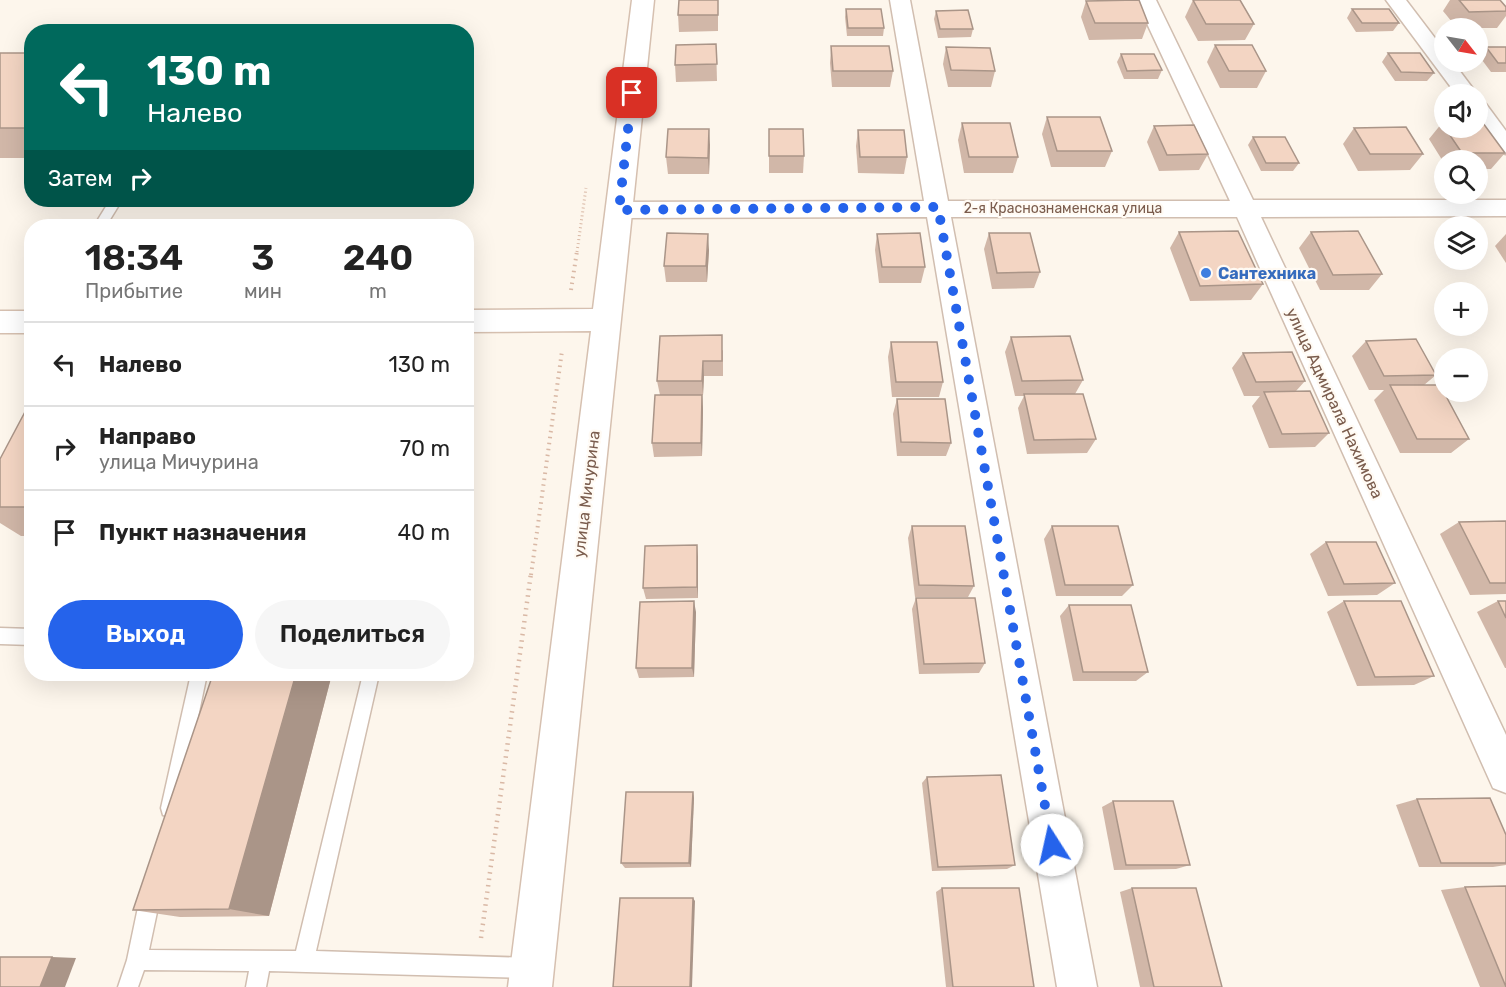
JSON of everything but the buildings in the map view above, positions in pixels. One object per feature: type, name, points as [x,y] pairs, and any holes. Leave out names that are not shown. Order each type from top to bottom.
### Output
[{"type":"street","name":"улица Мичурина","points":[[531,978],[643,0]]},
{"type":"street","points":[[900,0],[1077,987]]},
{"type":"street","name":"улица Адмирала Нахимова","points":[[1146,0],[1246,210],[1506,775]]},
{"type":"street","points":[[1396,0],[1459,84]]},
{"type":"street","points":[[1488,123],[1506,147]]},
{"type":"street","name":"2-я Краснознаменская улица","points":[[619,210],[938,207],[1246,210],[1506,208]]},
{"type":"street","points":[[474,321],[606,320]]},
{"type":"street","points":[[0,322],[24,322]]},
{"type":"lane","points":[[0,636],[24,637]]},
{"type":"lane","points":[[167,822],[197,681]]},
{"type":"lane","points":[[304,961],[369,681]]},
{"type":"lane","points":[[128,987],[137,960],[154,880]]},
{"type":"lane","points":[[137,960],[304,961],[477,966],[531,978]]},
{"type":"lane","points":[[256,987],[261,961]]},
{"type":"path","points":[[477,966],[587,178]]},
{"type":"place","name":"Сантехника","points":[[1206,273]]},
{"type":"route","points":[[632,93],[619,210],[938,207],[1052,845]]}]
